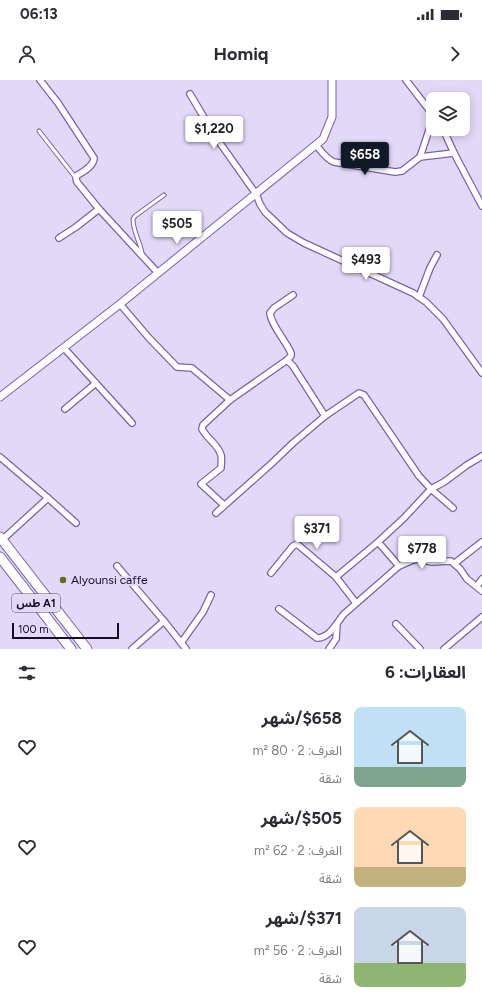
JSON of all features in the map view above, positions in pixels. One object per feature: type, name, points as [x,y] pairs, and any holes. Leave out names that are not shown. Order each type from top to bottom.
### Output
[{"type":"highway","name":"طس A1","points":[[1,539],[88,649]]},
{"type":"highway","name":"طس A1","points":[[0,557],[71,649]]},
{"type":"street","points":[[40,80],[58,103],[94,158],[93,163],[76,178],[77,182],[99,209],[158,272]]},
{"type":"street","points":[[0,397],[120,304],[323,139],[332,117],[332,80]]},
{"type":"street","points":[[406,80],[426,106]]},
{"type":"street","points":[[190,94],[215,136],[256,194],[265,212],[287,232],[304,243],[402,288],[426,302],[443,319],[482,373]]},
{"type":"street","points":[[420,157],[427,136]]},
{"type":"street","points":[[446,136],[482,206]]},
{"type":"street","points":[[316,145],[331,161],[395,172],[402,171],[420,157],[454,152]]},
{"type":"street","points":[[59,238],[99,209]]},
{"type":"street","points":[[419,297],[430,268],[437,255]]},
{"type":"street","points":[[224,505],[201,484],[221,468],[221,456],[219,449],[206,437],[202,429],[203,425],[230,400],[291,356],[291,352],[272,322],[270,313],[274,308],[294,295]]},
{"type":"street","points":[[120,304],[149,338],[177,367],[192,368],[230,400]]},
{"type":"street","points":[[64,348],[132,423]]},
{"type":"street","points":[[287,360],[325,416]]},
{"type":"street","points":[[64,409],[96,383]]},
{"type":"street","points":[[216,513],[270,465],[293,442],[325,416],[359,393],[362,394],[420,476],[431,489],[453,508]]},
{"type":"street","points":[[336,577],[404,518],[431,489],[482,456]]},
{"type":"street","points":[[0,457],[76,523]]},
{"type":"street","points":[[1,539],[48,498]]},
{"type":"street","points":[[378,542],[398,566]]},
{"type":"street","points":[[455,563],[482,542]]},
{"type":"street","points":[[271,573],[296,544],[336,577],[356,603]]},
{"type":"street","points":[[280,609],[317,638],[321,638],[327,635],[344,614],[398,566],[418,559],[432,562],[452,561],[467,579],[482,591]]},
{"type":"street","points":[[117,566],[186,649]]},
{"type":"street","points":[[477,586],[482,579]]},
{"type":"street","points":[[181,643],[203,612],[212,595]]},
{"type":"street","points":[[444,649],[482,617]]},
{"type":"street","points":[[132,649],[164,621]]},
{"type":"street","points":[[329,649],[336,639],[337,624]]},
{"type":"street","points":[[396,624],[420,649]]},
{"type":"lane","points":[[39,131],[76,178]]},
{"type":"lane","points":[[142,255],[132,219],[164,195]]},
{"type":"place","name":"Alyounsi caffe","points":[[63,580]]}]
